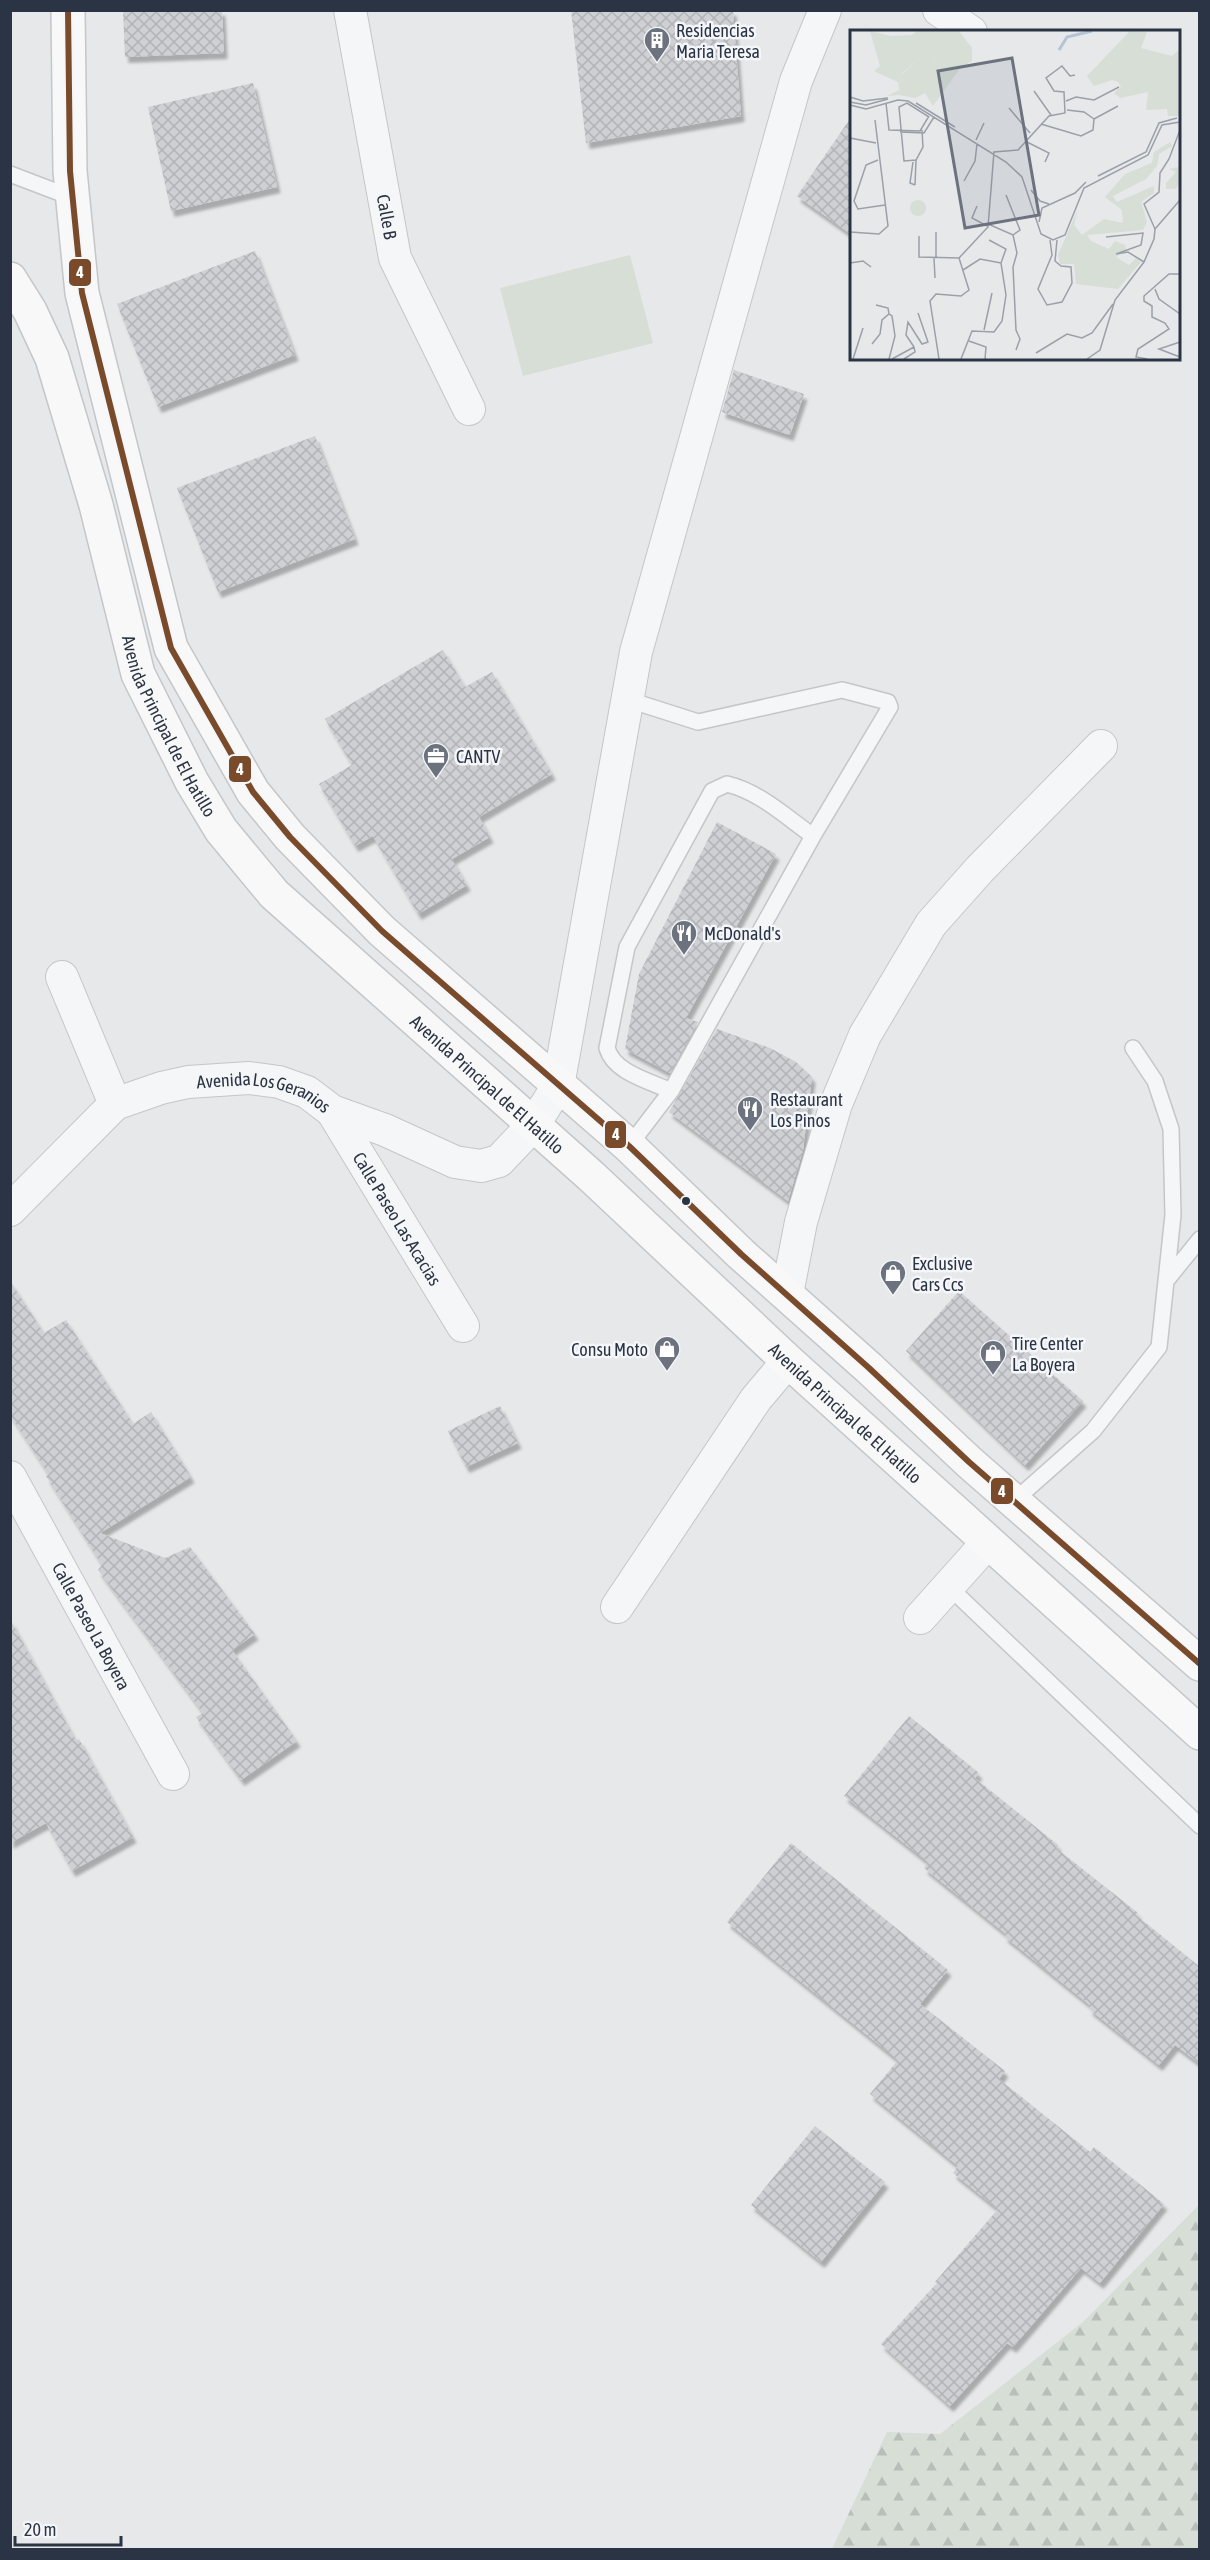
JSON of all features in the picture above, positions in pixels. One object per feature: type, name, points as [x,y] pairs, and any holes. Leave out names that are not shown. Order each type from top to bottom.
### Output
[{"type":"main road","name":"Avenida Principal de El Hatillo","points":[[68,10],[70,171],[82,293],[171,648],[253,792],[290,837],[382,931],[629,1146],[732,1246],[1014,1501],[1200,1664]]},
{"type":"main road","name":"Avenida Principal de El Hatillo","points":[[10,279],[30,311],[52,358],[96,505],[138,674],[192,782],[221,830],[274,894],[534,1124],[788,1361],[1200,1733]]},
{"type":"street","name":"Calle B","points":[[350,10],[395,258],[469,409]]},
{"type":"street","points":[[558,1086],[636,652],[796,81],[825,10]]},
{"type":"street","points":[[939,10],[968,30]]},
{"type":"street","points":[[787,1294],[801,1222],[832,1115],[865,1035],[931,924],[980,869],[1101,746]]},
{"type":"street","points":[[62,977],[115,1104]]},
{"type":"street","name":"Avenida Los Geranios","points":[[13,1201],[115,1104],[161,1088],[188,1082],[249,1078],[279,1082],[307,1092],[332,1111],[385,1130],[467,1166],[481,1166],[500,1161],[534,1124],[558,1086]]},
{"type":"street","name":"Calle Paseo Las Acacias","points":[[332,1111],[463,1326]]},
{"type":"street","points":[[617,1607],[756,1399],[788,1361]]},
{"type":"street","name":"Calle Paseo La Boyera","points":[[10,1477],[173,1774]]},
{"type":"street","points":[[920,1618],[988,1542]]},
{"type":"lane","points":[[10,174],[73,198]]},
{"type":"lane","points":[[626,699],[698,722],[842,690],[888,702],[890,707],[813,836],[671,1091],[629,1146]]},
{"type":"lane","points":[[671,1091],[618,1066],[610,1059],[607,1048],[627,947],[712,791],[727,784],[742,788],[813,836]]},
{"type":"lane","points":[[1014,1501],[1093,1431],[1159,1347],[1173,1215],[1171,1129],[1155,1081],[1133,1048]]},
{"type":"lane","points":[[1167,1281],[1200,1239]]},
{"type":"lane","points":[[948,1585],[1200,1826]]},
{"type":"green space","points":[[630,255],[653,343],[523,376],[500,288]]},
{"type":"green space","points":[[1199,2205],[1199,2549],[832,2549],[887,2432],[940,2434],[1083,2322]]},
{"type":"building","points":[[123,10],[222,10],[224,53],[125,57]]},
{"type":"building","name":"Residencias Maria Teresa","points":[[571,10],[733,10],[741,116],[586,143]]},
{"type":"building","points":[[253,83],[277,187],[171,211],[148,107]]},
{"type":"building","points":[[850,119],[850,234],[797,196]]},
{"type":"building","points":[[255,251],[295,355],[158,407],[117,304]]},
{"type":"building","points":[[734,370],[804,394],[790,435],[722,412]]},
{"type":"building","points":[[315,436],[355,539],[218,592],[177,488]]},
{"type":"building","name":"CANTV","points":[[443,650],[465,687],[492,672],[552,774],[479,817],[490,837],[452,859],[467,885],[418,914],[373,836],[355,846],[319,784],[352,765],[325,719]]},
{"type":"building","name":"McDonald's","points":[[717,822],[776,854],[686,1018],[698,1022],[670,1073],[625,1049],[639,974]]},
{"type":"building","name":"Restaurant Los Pinos","points":[[717,1029],[770,1048],[796,1062],[812,1077],[803,1150],[788,1201],[669,1112]]},
{"type":"building","points":[[10,1281],[44,1333],[66,1320],[133,1424],[151,1412],[191,1477],[100,1533],[165,1558],[190,1547],[255,1634],[232,1650],[297,1741],[241,1780],[196,1717],[203,1713],[98,1570],[102,1565],[46,1476],[49,1475],[10,1415]]},
{"type":"building","name":"Tire Center La Boyera","points":[[959,1291],[1083,1401],[1025,1465],[906,1351]]},
{"type":"building","points":[[500,1406],[518,1443],[466,1467],[448,1431]]},
{"type":"building","points":[[10,1619],[76,1741],[79,1739],[133,1837],[72,1871],[46,1823],[10,1843]]},
{"type":"building","points":[[909,1716],[979,1773],[975,1778],[1058,1845],[1056,1848],[1138,1913],[1136,1915],[1200,1967],[1200,2064],[1175,2045],[1159,2065],[1089,2009],[1091,2006],[1004,1936],[1006,1934],[924,1868],[928,1862],[844,1796]]},
{"type":"building","points":[[791,1843],[948,1970],[920,2004],[1005,2071],[999,2079],[1090,2152],[1094,2147],[1164,2204],[1100,2283],[1081,2268],[1013,2347],[1007,2343],[950,2406],[881,2344],[937,2283],[935,2282],[998,2209],[953,2173],[958,2166],[870,2094],[898,2060],[727,1922]]},
{"type":"building","points":[[815,2126],[885,2182],[821,2262],[751,2205]]},
{"type":"transit line","name":"4","points":[[68,10],[70,171],[82,293],[171,648],[253,792],[290,837],[382,931],[629,1146],[741,1254],[869,1368],[969,1462],[1200,1664]]},
{"type":"place","name":"Residencias Maria Teresa","points":[[657,63]]},
{"type":"place","name":"CANTV","points":[[436,779]]},
{"type":"place","name":"McDonald's","points":[[684,956]]},
{"type":"place","name":"Restaurant Los Pinos","points":[[750,1132]]},
{"type":"place","name":"Exclusive Cars Ccs","points":[[893,1296]]},
{"type":"place","name":"Consu Moto","points":[[667,1372]]},
{"type":"place","name":"Tire Center La Boyera","points":[[993,1376]]}]
